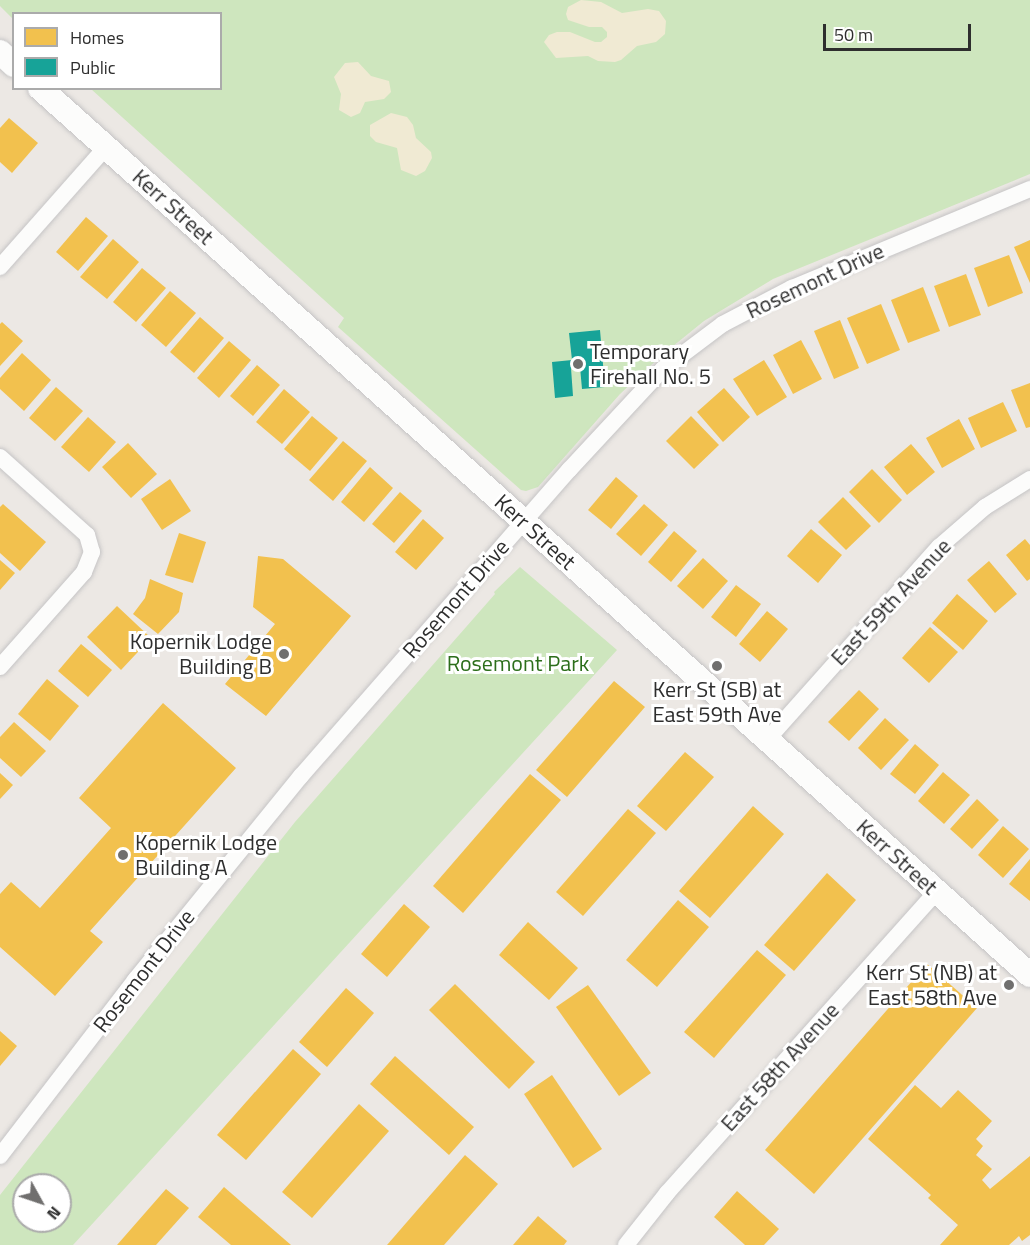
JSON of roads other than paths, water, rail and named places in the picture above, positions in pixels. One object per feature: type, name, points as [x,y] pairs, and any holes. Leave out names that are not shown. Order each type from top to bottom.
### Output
[{"type":"street","points":[[0,52],[12,62]]},
{"type":"street","name":"Kerr Street","points":[[42,90],[766,741],[1030,975]]},
{"type":"street","points":[[0,267],[106,147]]},
{"type":"street","name":"Rosemont Drive","points":[[0,1156],[135,980],[301,776],[524,522],[663,369],[723,324],[792,288],[1030,189]]},
{"type":"street","points":[[0,457],[87,535],[92,552],[84,572],[0,666]]},
{"type":"street","name":"East 59th Avenue","points":[[766,741],[939,547],[985,507],[1030,479]]},
{"type":"street","name":"East 58th Avenue","points":[[626,1245],[667,1193],[936,892]]},
{"type":"place","name":"Temporary Firehall No. 5","points":[[578,364]]},
{"type":"place","name":"Kopernik Lodge Building B","points":[[284,654]]},
{"type":"place","name":"Kerr St (SB) at East 59th Ave","points":[[717,666]]},
{"type":"place","name":"Kopernik Lodge Building A","points":[[123,855]]},
{"type":"place","name":"Kerr St (NB) at East 58th Ave","points":[[1009,985]]},
{"type":"park label","name":"Rosemont Park","points":[[518,664]]}]
